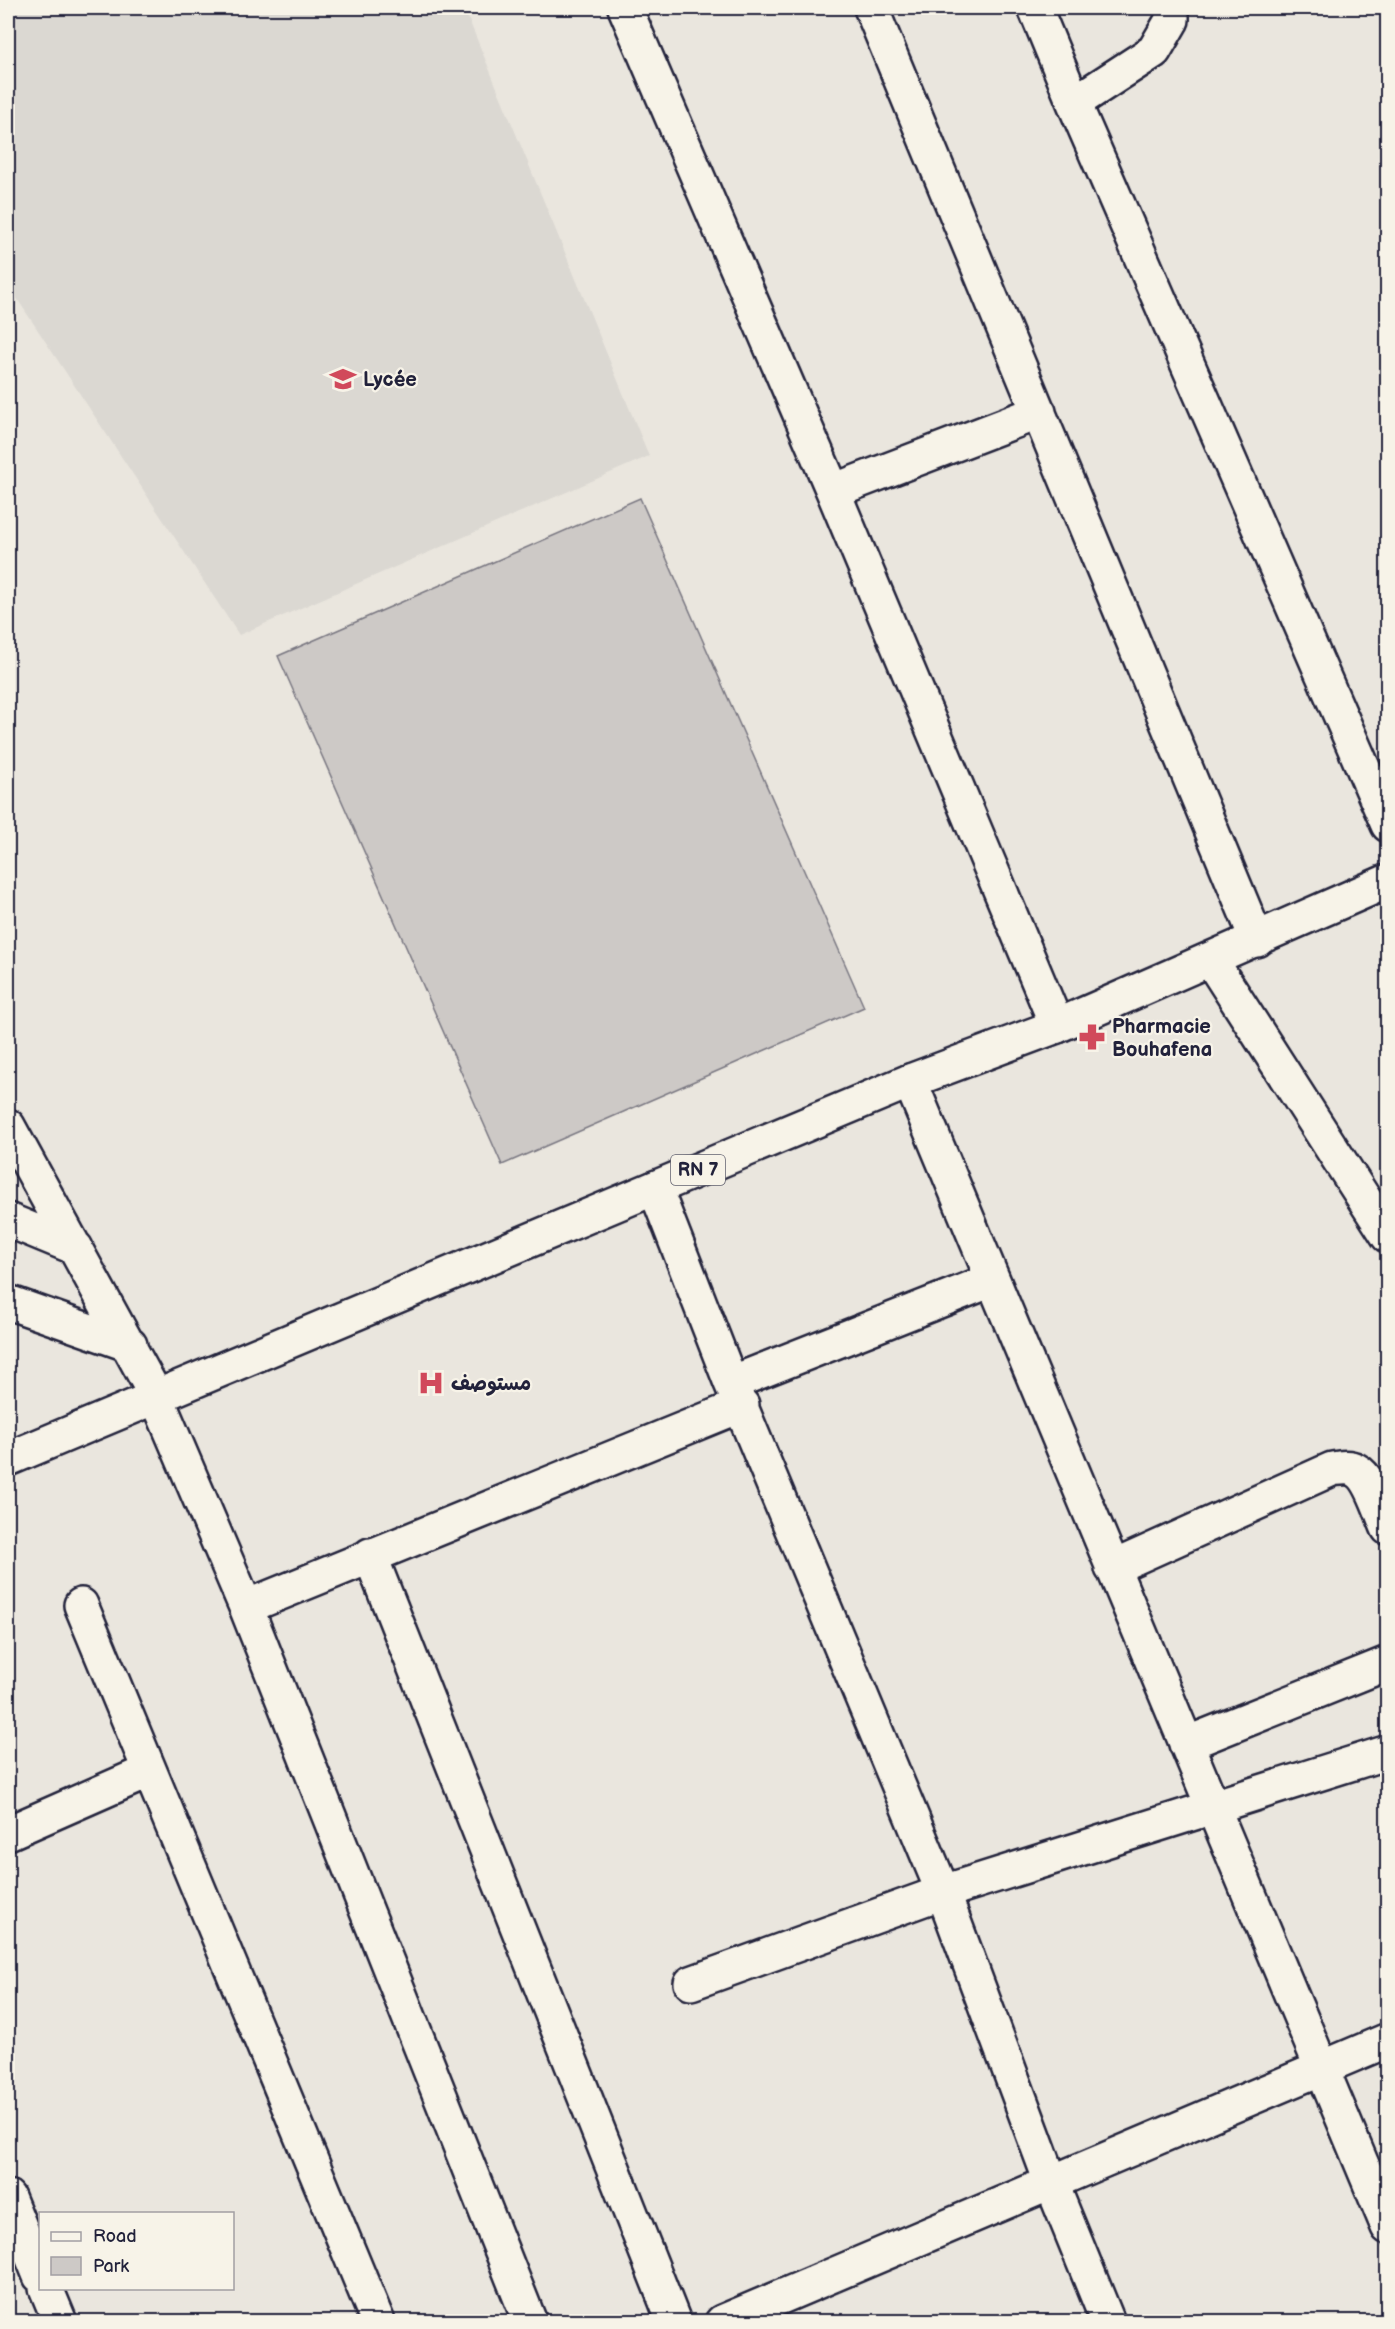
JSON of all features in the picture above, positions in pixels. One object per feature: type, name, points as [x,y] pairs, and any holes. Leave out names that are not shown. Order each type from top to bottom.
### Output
[{"type":"street","points":[[625,8],[833,492],[1057,1026]]},
{"type":"street","points":[[871,8],[1257,940]]},
{"type":"street","points":[[1035,8],[1074,103],[1388,825]]},
{"type":"street","points":[[1074,103],[1154,51],[1172,20],[1172,8]]},
{"type":"street","points":[[833,492],[1039,412]]},
{"type":"street","name":"RN 7","points":[[8,1459],[910,1081],[1057,1026],[1388,881]]},
{"type":"street","points":[[1211,960],[1388,1236]]},
{"type":"street","points":[[910,1081],[1388,2227]]},
{"type":"street","points":[[8,1126],[156,1396],[246,1607],[530,2322]]},
{"type":"street","points":[[655,1188],[737,1394],[943,1892],[1051,2182],[1108,2322]]},
{"type":"street","points":[[8,1220],[76,1248]]},
{"type":"street","points":[[246,1607],[370,1556],[992,1280]]},
{"type":"street","points":[[8,1302],[130,1345]]},
{"type":"street","points":[[1112,1568],[1332,1469],[1346,1467],[1357,1470],[1372,1491],[1388,1528]]},
{"type":"street","points":[[370,1556],[674,2322]]},
{"type":"street","points":[[81,1605],[378,2322]]},
{"type":"street","points":[[1186,1743],[1388,1664]]},
{"type":"street","points":[[691,1983],[943,1892],[1388,1752]]},
{"type":"street","points":[[8,1833],[149,1771]]},
{"type":"street","points":[[722,2322],[1388,2040]]},
{"type":"street","points":[[8,2197],[39,2274]]},
{"type":"street","points":[[46,2290],[60,2322]]},
{"type":"shaded area","name":"Lycée","points":[[8,8],[464,8],[649,456],[239,635],[16,297],[8,301]]},
{"type":"green space","points":[[640,498],[864,1007],[502,1165],[278,656]]},
{"type":"place","name":"Lycée","points":[[343,379]]},
{"type":"place","name":"Pharmacie Bouhafena","points":[[1092,1037]]},
{"type":"place","name":"مستوصف","points":[[431,1383]]}]
